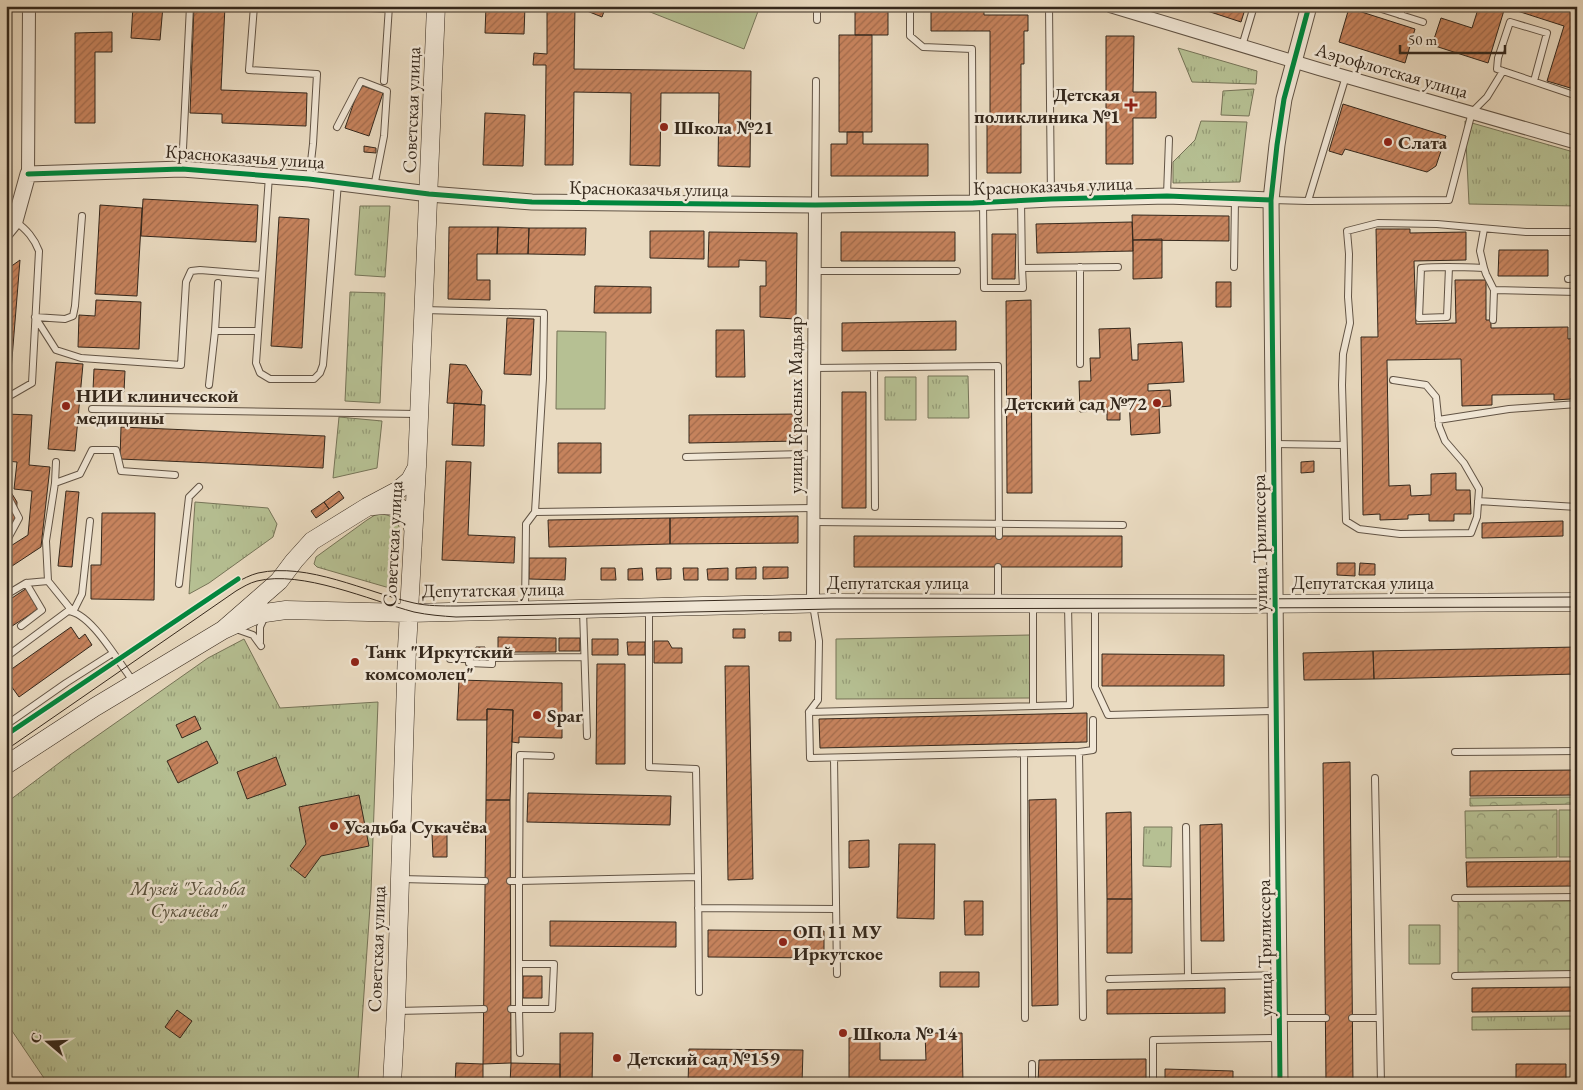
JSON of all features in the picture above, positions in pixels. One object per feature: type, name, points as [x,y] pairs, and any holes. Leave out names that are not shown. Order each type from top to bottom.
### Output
[{"type":"main road","name":"Советская улица","points":[[392,1084],[409,612],[436,6]]},
{"type":"main road","points":[[6,765],[134,683],[223,630],[279,581],[312,541],[403,487],[413,475],[417,466]]},
{"type":"main road","points":[[367,507],[389,506],[404,510],[412,520],[414,533]]},
{"type":"main road","name":"Депутатская улица","points":[[223,630],[258,614],[286,610],[409,612],[813,604],[1577,602]]},
{"type":"street","points":[[11,226],[28,174],[29,6]]},
{"type":"street","name":"Аэрофлотская улица","points":[[1110,6],[1577,143]]},
{"type":"street","name":"улица Трилиссера","points":[[1280,1084],[1271,200],[1284,99],[1309,6]]},
{"type":"street","name":"Красноказачья улица","points":[[28,174],[182,168],[338,182],[429,194],[532,202],[814,206],[978,203],[1167,196],[1271,200]]},
{"type":"street","name":"улица Красных Мадьяр","points":[[813,604],[814,206]]},
{"type":"lane","points":[[182,168],[190,6]]},
{"type":"lane","points":[[254,6],[249,70],[317,74],[309,179]]},
{"type":"lane","points":[[329,6],[389,8],[384,81]]},
{"type":"lane","points":[[817,6],[817,20]]},
{"type":"lane","points":[[910,6],[910,36],[923,48],[972,49],[978,203],[984,288],[1022,288],[1021,201]]},
{"type":"lane","points":[[1049,6],[1051,199]]},
{"type":"lane","points":[[1242,46],[1254,6]]},
{"type":"lane","points":[[1372,6],[1422,22]]},
{"type":"lane","points":[[1400,16],[1403,6]]},
{"type":"lane","points":[[1534,81],[1547,33],[1510,22],[1498,58],[1497,69],[1577,96]]},
{"type":"lane","points":[[1271,200],[1450,200],[1472,112],[1487,97],[1503,71]]},
{"type":"lane","points":[[1308,201],[1346,76]]},
{"type":"lane","points":[[337,127],[360,81],[387,91],[384,136],[374,186]]},
{"type":"lane","points":[[814,206],[816,81]]},
{"type":"lane","points":[[1167,196],[1169,140]]},
{"type":"lane","points":[[269,176],[256,363],[260,373],[270,379],[314,379],[320,373],[323,365],[338,182]]},
{"type":"lane","points":[[1234,267],[1235,199]]},
{"type":"lane","points":[[36,317],[65,319],[73,316],[82,216]]},
{"type":"lane","points":[[1393,380],[1426,385],[1436,397],[1439,426],[1444,441],[1464,463],[1479,489],[1477,517],[1470,533],[1400,534],[1359,529],[1346,521],[1343,446],[1343,354],[1350,323],[1347,231],[1378,223],[1437,224],[1526,232],[1577,232]]},
{"type":"lane","points":[[6,398],[32,383],[39,251],[35,240],[27,230],[11,226]]},
{"type":"lane","points":[[1484,229],[1480,251],[1486,274],[1494,290],[1493,320]]},
{"type":"lane","points":[[1080,267],[1080,364]]},
{"type":"lane","points":[[1449,267],[1446,316],[1419,318],[1421,268],[1449,267],[1484,268]]},
{"type":"lane","points":[[1022,268],[1118,268]]},
{"type":"lane","points":[[36,317],[56,350],[80,358],[181,365],[186,282],[191,271],[200,270],[262,276]]},
{"type":"lane","points":[[814,271],[956,271]]},
{"type":"lane","points":[[1568,278],[1577,278]]},
{"type":"lane","points":[[209,385],[218,283]]},
{"type":"lane","points":[[1494,290],[1577,292]]},
{"type":"lane","points":[[423,310],[544,313],[543,378],[535,512],[526,524],[525,610]]},
{"type":"lane","points":[[215,331],[258,332]]},
{"type":"lane","points":[[814,368],[998,366],[999,536]]},
{"type":"lane","points":[[874,368],[875,507]]},
{"type":"lane","points":[[1438,420],[1509,409],[1577,404]]},
{"type":"lane","points":[[92,409],[418,414]]},
{"type":"lane","points":[[1273,444],[1343,446]]},
{"type":"lane","points":[[56,483],[80,474],[92,450],[116,450],[121,471],[175,475]]},
{"type":"lane","points":[[686,457],[805,454]]},
{"type":"lane","points":[[56,462],[56,483],[46,541],[48,581],[73,612],[83,617],[97,632],[134,683]]},
{"type":"lane","points":[[178,584],[188,497],[199,487]]},
{"type":"lane","points":[[6,493],[19,518],[6,542]]},
{"type":"lane","points":[[1478,501],[1577,508]]},
{"type":"lane","points":[[535,512],[813,508]]},
{"type":"lane","points":[[73,612],[82,594],[90,521]]},
{"type":"lane","points":[[813,522],[1122,525]]},
{"type":"lane","points":[[998,567],[998,603]]},
{"type":"lane","points":[[6,595],[26,583],[48,581]]},
{"type":"lane","points":[[21,626],[42,610],[26,583]]},
{"type":"lane","points":[[1032,603],[1033,706]]},
{"type":"lane","points":[[809,712],[1070,705],[1068,603]]},
{"type":"lane","points":[[1095,603],[1095,687],[1108,715],[1276,711]]},
{"type":"lane","points":[[813,604],[819,641],[818,700],[809,712],[810,758],[1079,752],[1093,750],[1093,720]]},
{"type":"lane","points":[[649,607],[649,767],[696,769],[699,992]]},
{"type":"lane","points":[[583,609],[587,736]]},
{"type":"lane","points":[[6,657],[68,612],[73,612]]},
{"type":"lane","points":[[223,630],[235,629],[248,632],[255,637],[261,646],[260,627],[263,618],[270,612]]},
{"type":"lane","points":[[6,726],[66,683],[113,653]]},
{"type":"lane","points":[[450,659],[470,659],[470,663],[492,664],[492,658],[584,658]]},
{"type":"lane","points":[[1079,752],[1083,1017]]},
{"type":"lane","points":[[1455,752],[1577,752]]},
{"type":"lane","points":[[1024,754],[1025,1018]]},
{"type":"lane","points":[[520,1053],[520,755],[551,756]]},
{"type":"lane","points":[[834,758],[837,974]]},
{"type":"lane","points":[[1375,778],[1381,1084]]},
{"type":"lane","points":[[1186,827],[1188,977]]},
{"type":"lane","points":[[510,881],[698,877]]},
{"type":"lane","points":[[399,879],[485,881]]},
{"type":"lane","points":[[1455,898],[1577,897]]},
{"type":"lane","points":[[698,908],[836,909]]},
{"type":"lane","points":[[511,1009],[552,1009],[554,964],[519,964]]},
{"type":"lane","points":[[1455,976],[1577,974]]},
{"type":"lane","points":[[1109,979],[1279,975]]},
{"type":"lane","points":[[396,1010],[484,1009]]},
{"type":"lane","points":[[1280,1018],[1326,1018]]},
{"type":"lane","points":[[1352,1018],[1380,1018]]},
{"type":"lane","points":[[1153,1084],[1153,1040],[1280,1038]]},
{"type":"lane","points":[[1032,1064],[1032,1084]]},
{"type":"green space","points":[[635,6],[760,6],[744,49]]},
{"type":"green space","points":[[1178,48],[1257,71],[1256,84],[1192,82]]},
{"type":"green space","points":[[1254,89],[1249,116],[1221,115],[1223,91]]},
{"type":"green space","points":[[1201,121],[1247,122],[1240,182],[1173,183],[1173,162],[1195,140]]},
{"type":"green space","points":[[1465,121],[1577,153],[1577,206],[1469,204]]},
{"type":"green space","points":[[360,206],[390,206],[385,277],[355,275]]},
{"type":"green space","points":[[350,292],[385,293],[380,403],[345,401]]},
{"type":"green space","points":[[557,331],[606,332],[605,409],[556,409]]},
{"type":"green space","points":[[928,376],[968,376],[969,418],[928,418]]},
{"type":"green space","points":[[885,377],[916,377],[916,420],[885,420]]},
{"type":"green space","points":[[339,417],[382,421],[377,468],[333,478]]},
{"type":"green space","points":[[195,502],[268,508],[277,524],[273,537],[209,583],[189,594]]},
{"type":"green space","points":[[382,514],[395,519],[400,531],[397,583],[393,589],[317,567],[314,564],[316,557],[367,520],[375,515]]},
{"type":"green space","points":[[1030,635],[1032,698],[836,699],[836,639]]},
{"type":"green space","name":"Музей \"Усадьба Сукачёва\"","points":[[244,639],[280,708],[378,702],[371,892],[358,1080],[321,1084],[48,1084],[6,1022],[6,803],[67,757],[208,658]]},
{"type":"green space","points":[[1577,797],[1577,804],[1470,806],[1470,798]]},
{"type":"green space","points":[[1557,810],[1557,857],[1466,858],[1465,811]]},
{"type":"green space","points":[[1559,810],[1577,810],[1577,857],[1559,857]]},
{"type":"green space","points":[[1144,827],[1172,827],[1171,867],[1143,866]]},
{"type":"green space","points":[[1458,901],[1577,901],[1577,971],[1458,973]]},
{"type":"green space","points":[[1409,925],[1440,925],[1440,964],[1409,964]]},
{"type":"green space","points":[[1577,1016],[1577,1029],[1472,1030],[1472,1017]]},
{"type":"building","points":[[133,6],[163,6],[160,40],[131,38]]},
{"type":"building","points":[[194,6],[225,6],[221,90],[307,93],[306,126],[222,123],[222,114],[190,113]]},
{"type":"building","points":[[486,6],[525,6],[524,34],[485,33]]},
{"type":"building","points":[[547,6],[575,6],[574,69],[751,71],[750,167],[718,166],[719,93],[661,93],[660,166],[630,165],[631,93],[574,92],[573,165],[545,165],[546,65],[533,65],[534,53],[547,54]]},
{"type":"building","points":[[589,6],[606,6],[602,17],[587,11]]},
{"type":"building","points":[[855,6],[888,6],[888,35],[855,35]]},
{"type":"building","points":[[931,6],[984,6],[984,15],[1028,15],[1028,31],[1024,31],[1024,64],[1021,64],[1021,173],[987,173],[987,120],[990,120],[990,31],[931,31]]},
{"type":"building","points":[[1192,6],[1246,6],[1241,22]]},
{"type":"building","points":[[1479,6],[1577,6],[1577,90],[1547,81],[1564,26],[1505,7],[1488,63],[1432,45],[1441,18],[1472,28]]},
{"type":"building","points":[[1349,8],[1415,29],[1405,63],[1339,42]]},
{"type":"building","points":[[112,32],[112,52],[95,52],[95,123],[75,123],[75,33]]},
{"type":"building","points":[[839,35],[872,35],[872,132],[839,132]]},
{"type":"building","name":"Детская поликлиника №1","points":[[1106,36],[1134,36],[1133,92],[1156,92],[1156,118],[1133,118],[1133,164],[1106,164]]},
{"type":"building","points":[[360,85],[383,93],[369,136],[345,128]]},
{"type":"building","name":"Слата","points":[[1343,104],[1446,136],[1436,166],[1427,172],[1345,149],[1342,155],[1329,151]]},
{"type":"building","points":[[485,113],[525,115],[523,166],[483,165]]},
{"type":"building","points":[[847,132],[863,132],[863,144],[928,144],[928,176],[831,176],[831,144],[847,144]]},
{"type":"building","points":[[364,146],[376,148],[376,153],[364,152]]},
{"type":"building","points":[[143,199],[258,205],[256,242],[141,236]]},
{"type":"building","points":[[100,205],[142,208],[137,296],[95,294]]},
{"type":"building","points":[[1132,215],[1229,216],[1229,241],[1133,240]]},
{"type":"building","points":[[279,217],[309,219],[302,348],[271,346]]},
{"type":"building","points":[[1132,222],[1133,251],[1037,253],[1036,224]]},
{"type":"building","points":[[449,227],[498,227],[497,254],[477,254],[477,280],[490,280],[490,300],[448,299]]},
{"type":"building","points":[[498,227],[529,228],[528,254],[497,254]]},
{"type":"building","points":[[529,228],[586,228],[585,255],[528,254]]},
{"type":"building","points":[[1376,229],[1410,229],[1410,233],[1466,232],[1466,260],[1414,261],[1416,324],[1456,323],[1455,280],[1486,280],[1486,320],[1491,320],[1491,328],[1568,327],[1568,339],[1577,338],[1577,378],[1571,378],[1571,399],[1554,400],[1554,394],[1492,395],[1492,405],[1462,406],[1461,359],[1387,360],[1389,486],[1410,485],[1411,496],[1431,495],[1431,474],[1456,473],[1456,490],[1470,490],[1471,514],[1454,514],[1454,521],[1429,521],[1429,514],[1408,515],[1408,519],[1380,520],[1380,514],[1363,515],[1361,337],[1378,337]]},
{"type":"building","points":[[650,231],[704,231],[704,259],[650,258]]},
{"type":"building","points":[[709,232],[797,233],[796,319],[760,317],[760,286],[766,286],[766,261],[739,260],[739,267],[708,267]]},
{"type":"building","points":[[841,232],[955,232],[955,261],[841,261]]},
{"type":"building","points":[[992,234],[1016,234],[1015,279],[992,279]]},
{"type":"building","points":[[1162,239],[1162,278],[1133,279],[1133,240]]},
{"type":"building","points":[[1499,250],[1548,250],[1548,276],[1498,276]]},
{"type":"building","points":[[20,260],[11,371],[6,365],[6,270]]},
{"type":"building","points":[[1216,282],[1231,282],[1231,307],[1216,307]]},
{"type":"building","points":[[595,286],[651,287],[651,313],[594,313]]},
{"type":"building","points":[[96,300],[141,302],[139,349],[78,347],[79,315],[95,316]]},
{"type":"building","points":[[1031,300],[1032,493],[1007,493],[1006,301]]},
{"type":"building","points":[[507,318],[534,319],[531,375],[504,374]]},
{"type":"building","points":[[956,321],[956,350],[842,351],[842,323]]},
{"type":"building","points":[[1130,328],[1132,360],[1138,360],[1138,344],[1182,342],[1184,382],[1148,384],[1148,391],[1170,390],[1171,406],[1159,407],[1160,433],[1131,435],[1129,400],[1120,401],[1120,420],[1107,420],[1107,410],[1080,412],[1079,381],[1091,381],[1090,358],[1100,358],[1099,329]]},
{"type":"building","points":[[716,330],[744,330],[745,377],[716,377]]},
{"type":"building","name":"НИИ клинической медицины","points":[[56,362],[83,364],[75,451],[48,449]]},
{"type":"building","points":[[450,364],[466,365],[482,391],[481,405],[447,403]]},
{"type":"building","points":[[94,369],[125,371],[124,392],[93,390]]},
{"type":"building","points":[[842,392],[866,392],[866,508],[842,508]]},
{"type":"building","points":[[454,403],[485,405],[484,446],[452,445]]},
{"type":"building","points":[[6,414],[32,415],[29,465],[50,467],[41,547],[6,570],[6,549],[28,535],[32,491],[14,489],[17,462],[6,461]]},
{"type":"building","points":[[800,414],[800,441],[689,443],[689,415]]},
{"type":"building","points":[[121,427],[325,436],[323,468],[120,459]]},
{"type":"building","points":[[558,443],[601,443],[601,473],[558,473]]},
{"type":"building","points":[[446,461],[471,462],[468,535],[515,537],[514,563],[442,560]]},
{"type":"building","points":[[1314,461],[1314,472],[1301,473],[1301,462]]},
{"type":"building","points":[[6,484],[17,502],[16,523],[6,529]]},
{"type":"building","points":[[66,491],[79,492],[72,567],[58,566]]},
{"type":"building","points":[[339,491],[344,498],[329,509],[324,502]]},
{"type":"building","points":[[324,502],[329,509],[316,518],[311,511]]},
{"type":"building","points":[[102,513],[155,513],[154,600],[91,599],[91,565],[101,565]]},
{"type":"building","points":[[798,516],[798,543],[670,544],[670,518]]},
{"type":"building","points":[[670,518],[670,544],[549,547],[548,520]]},
{"type":"building","points":[[1563,521],[1563,536],[1482,538],[1482,523]]},
{"type":"building","points":[[854,536],[1122,536],[1122,567],[854,567]]},
{"type":"building","points":[[529,558],[566,558],[565,580],[529,579]]},
{"type":"building","points":[[1337,563],[1355,563],[1355,576],[1337,575]]},
{"type":"building","points":[[1360,563],[1375,564],[1375,575],[1359,575]]},
{"type":"building","points":[[756,567],[756,579],[736,579],[736,568]]},
{"type":"building","points":[[763,567],[788,567],[788,578],[763,579]]},
{"type":"building","points":[[601,568],[615,568],[616,580],[601,580]]},
{"type":"building","points":[[642,568],[643,580],[628,580],[628,569]]},
{"type":"building","points":[[656,568],[671,568],[671,579],[657,580]]},
{"type":"building","points":[[683,568],[698,568],[698,580],[684,580]]},
{"type":"building","points":[[728,568],[728,580],[708,580],[707,569]]},
{"type":"building","points":[[27,588],[40,608],[6,630],[6,602]]},
{"type":"building","points":[[71,627],[79,639],[85,634],[92,645],[19,697],[6,679],[6,673]]},
{"type":"building","points":[[733,629],[745,629],[745,638],[733,638]]},
{"type":"building","points":[[779,632],[791,632],[791,641],[779,641]]},
{"type":"building","points":[[498,637],[556,638],[556,652],[498,652]]},
{"type":"building","points":[[559,638],[580,638],[580,651],[559,651]]},
{"type":"building","points":[[592,639],[618,639],[618,655],[592,655]]},
{"type":"building","points":[[654,641],[668,641],[672,648],[682,648],[682,663],[654,663]]},
{"type":"building","points":[[627,642],[645,642],[645,655],[628,655]]},
{"type":"building","points":[[476,647],[485,647],[485,658],[475,658]]},
{"type":"building","points":[[1577,647],[1577,674],[1374,679],[1373,651]]},
{"type":"building","points":[[1373,651],[1374,679],[1304,680],[1303,653]]},
{"type":"building","points":[[1102,654],[1224,655],[1224,686],[1102,686]]},
{"type":"building","points":[[597,664],[625,664],[625,764],[596,764]]},
{"type":"building","points":[[725,666],[749,666],[753,879],[728,880]]},
{"type":"building","name":"Spar","points":[[459,680],[562,683],[562,738],[519,737],[519,743],[512,742],[513,710],[487,709],[487,720],[457,720]]},
{"type":"building","points":[[487,709],[513,710],[510,800],[486,800]]},
{"type":"building","points":[[1087,713],[1087,742],[820,748],[819,719]]},
{"type":"building","points":[[195,716],[201,729],[182,738],[176,725]]},
{"type":"building","points":[[207,741],[218,763],[178,783],[167,761]]},
{"type":"building","points":[[276,757],[286,785],[247,799],[237,772]]},
{"type":"building","points":[[1350,762],[1353,1084],[1326,1084],[1323,763]]},
{"type":"building","points":[[1577,770],[1577,795],[1470,796],[1470,771]]},
{"type":"building","points":[[528,793],[671,796],[670,825],[527,822]]},
{"type":"building","name":"Усадьба Сукачёва","points":[[359,795],[369,846],[321,856],[305,878],[290,866],[306,844],[299,807]]},
{"type":"building","points":[[1056,799],[1058,1005],[1032,1006],[1029,800]]},
{"type":"building","points":[[486,800],[510,800],[511,1063],[483,1064]]},
{"type":"building","points":[[1131,812],[1132,899],[1107,899],[1106,813]]},
{"type":"building","points":[[1222,824],[1224,941],[1201,941],[1200,825]]},
{"type":"building","points":[[432,834],[447,834],[447,857],[433,857]]},
{"type":"building","points":[[869,840],[869,867],[849,868],[849,841]]},
{"type":"building","points":[[899,844],[935,844],[934,919],[897,918]]},
{"type":"building","points":[[1577,861],[1577,886],[1467,887],[1466,862]]},
{"type":"building","points":[[1107,899],[1132,899],[1132,953],[1107,953]]},
{"type":"building","points":[[964,901],[983,901],[983,935],[965,935]]},
{"type":"building","points":[[550,921],[676,922],[676,947],[550,946]]},
{"type":"building","points":[[708,930],[824,931],[824,958],[708,957]]},
{"type":"building","points":[[940,972],[979,972],[979,987],[940,987]]},
{"type":"building","points":[[523,976],[542,976],[542,998],[523,998]]},
{"type":"building","points":[[1577,987],[1577,1011],[1472,1012],[1472,988]]},
{"type":"building","points":[[1225,988],[1225,1013],[1107,1014],[1107,990]]},
{"type":"building","points":[[177,1010],[192,1021],[180,1038],[165,1027]]},
{"type":"building","points":[[560,1033],[593,1033],[592,1084],[560,1084]]},
{"type":"building","points":[[925,1033],[962,1033],[963,1084],[849,1084],[849,1038],[880,1037],[880,1060],[926,1060]]},
{"type":"building","points":[[689,1049],[803,1050],[802,1084],[767,1084],[767,1081],[734,1081],[734,1084],[688,1084]]},
{"type":"building","points":[[1146,1059],[1146,1084],[1038,1084],[1039,1060]]},
{"type":"building","points":[[456,1063],[483,1064],[483,1084],[455,1084]]},
{"type":"building","points":[[511,1063],[560,1064],[560,1084],[510,1084]]},
{"type":"building","points":[[1516,1064],[1566,1064],[1566,1084],[1516,1084]]},
{"type":"building","points":[[1165,1069],[1233,1071],[1233,1084],[1165,1082]]},
{"type":"tram line","points":[[237,582],[258,573],[277,571],[297,572],[336,580],[414,603],[445,606],[832,598],[1246,599],[1577,597]]},
{"type":"tram line","points":[[6,750],[236,591],[257,581],[275,579],[315,583],[414,612],[456,617],[832,609],[1577,607]]},
{"type":"cycle path","points":[[1280,1084],[1271,200],[1284,99],[1309,6]]},
{"type":"cycle path","points":[[28,174],[182,169],[309,179],[429,194],[532,202],[815,205],[973,203],[1167,196],[1271,200]]},
{"type":"cycle path","points":[[6,735],[238,579]]},
{"type":"place","name":"Детская поликлиника №1","points":[[1131,105]]},
{"type":"place","name":"Школа №21","points":[[664,127]]},
{"type":"place","name":"Слата","points":[[1388,142]]},
{"type":"place","name":"Детский сад №72","points":[[1157,403]]},
{"type":"place","name":"НИИ клинической медицины","points":[[66,406]]},
{"type":"place","name":"Танк \"Иркутский комсомолец\"","points":[[355,662]]},
{"type":"place","name":"Spar","points":[[537,715]]},
{"type":"place","name":"Усадьба Сукачёва","points":[[334,826]]},
{"type":"place","name":"ОП 11 МУ Иркутское","points":[[783,942]]},
{"type":"place","name":"Школа № 14","points":[[843,1033]]},
{"type":"place","name":"Детский сад №159","points":[[617,1058]]}]
